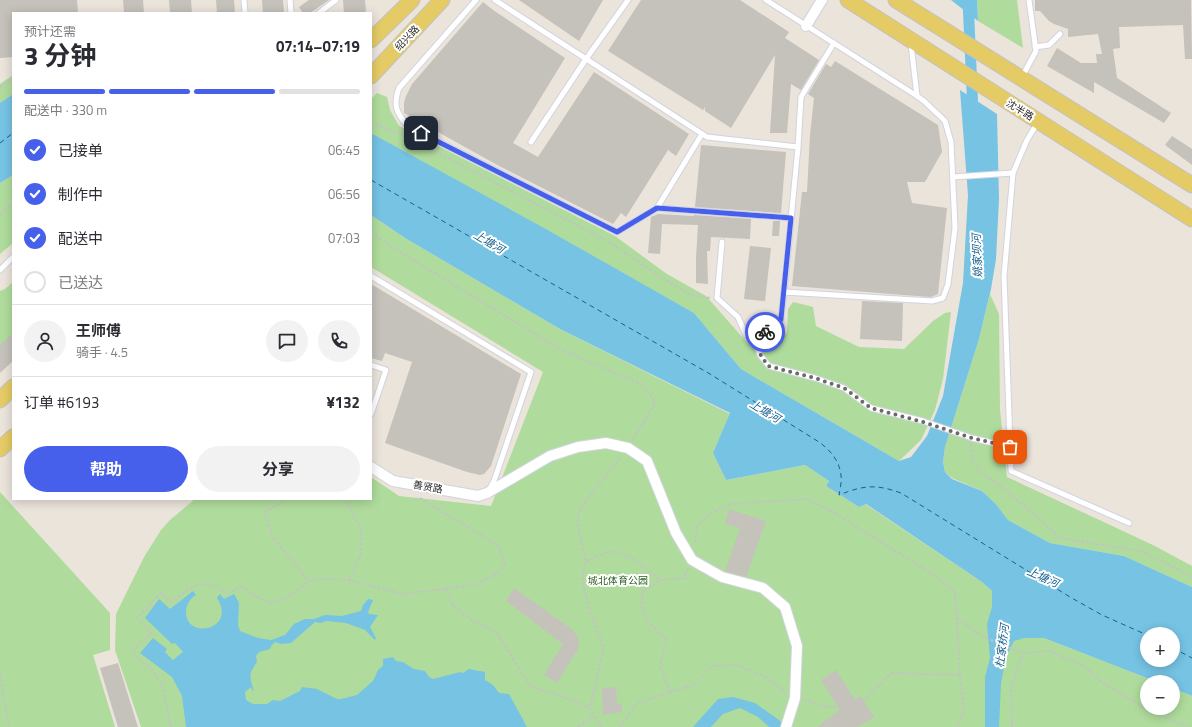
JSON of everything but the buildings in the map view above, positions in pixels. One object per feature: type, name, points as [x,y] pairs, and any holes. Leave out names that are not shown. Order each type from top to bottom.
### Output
[{"type":"main road","points":[[372,39],[412,0]]},
{"type":"main road","name":"绍兴路","points":[[372,75],[442,0]]},
{"type":"main road","name":"沈半路","points":[[848,0],[1192,219]]},
{"type":"main road","points":[[896,0],[1192,185]]},
{"type":"main road","points":[[0,400],[12,388]]},
{"type":"main road","points":[[0,449],[12,438]]},
{"type":"street","points":[[806,26],[822,0]]},
{"type":"street","points":[[487,493],[550,456],[578,447],[606,443],[628,448],[647,461],[676,533],[692,560],[722,577],[763,588],[785,607],[797,646],[795,698],[786,727]]},
{"type":"street","name":"善贤路","points":[[372,468],[393,481],[478,496],[487,493]]},
{"type":"lane","points":[[244,0],[245,12]]},
{"type":"lane","points":[[290,0],[291,12]]},
{"type":"lane","points":[[320,12],[336,0]]},
{"type":"lane","points":[[476,0],[399,88],[395,100],[400,117],[408,126],[617,232],[657,208],[702,134]]},
{"type":"lane","points":[[495,0],[707,137],[798,147]]},
{"type":"lane","points":[[766,0],[924,101],[944,121],[951,142],[955,228],[948,284],[942,298],[932,301],[784,292]]},
{"type":"lane","points":[[1021,78],[1036,51],[1029,0]]},
{"type":"lane","points":[[531,142],[625,1]]},
{"type":"lane","points":[[1035,47],[1049,45],[1060,34]]},
{"type":"lane","points":[[910,40],[917,96]]},
{"type":"lane","points":[[722,242],[717,298],[738,317],[746,334],[765,332],[775,329],[781,319],[798,147],[801,97],[834,43]]},
{"type":"lane","points":[[1038,121],[1027,140],[1013,173],[1004,276],[1011,471],[1128,523]]},
{"type":"lane","points":[[953,177],[1013,173]]},
{"type":"lane","points":[[657,208],[791,218]]},
{"type":"lane","points":[[0,270],[12,257]]},
{"type":"lane","points":[[372,277],[531,372],[494,481],[487,493]]},
{"type":"lane","points":[[752,334],[760,354],[768,366],[815,378],[844,388],[871,408],[923,422],[972,438],[1010,447]]},
{"type":"lane","points":[[372,365],[386,370],[372,411]]},
{"type":"path","points":[[0,87],[12,80]]},
{"type":"path","points":[[372,123],[402,134],[609,242],[668,282],[691,295],[717,298]]},
{"type":"path","points":[[0,214],[12,205]]},
{"type":"path","points":[[372,233],[387,244],[563,350],[644,385],[655,402],[628,448],[581,507],[577,522],[586,562],[582,579],[590,612],[604,647],[590,708]]},
{"type":"path","points":[[972,438],[971,449],[973,461],[980,472],[1014,497],[1060,538],[1141,551],[1192,577]]},
{"type":"path","points":[[171,727],[162,685],[151,668],[136,658],[133,648],[152,634],[137,618],[161,593],[171,603],[186,591],[198,585],[213,586],[227,594],[242,586],[254,596],[271,602],[285,599],[309,581],[322,579],[349,580],[402,594],[475,584],[498,572],[505,565],[499,546],[413,494]]},
{"type":"path","points":[[282,500],[281,503],[266,512],[273,538],[309,581]]},
{"type":"path","points":[[343,500],[347,503],[361,527],[361,554],[349,580]]},
{"type":"path","points":[[670,692],[660,665],[667,640],[648,622],[642,604],[644,590],[660,580],[684,578],[692,560],[697,526],[707,516],[729,504],[807,500],[833,512],[934,575],[954,592],[964,710],[958,727]]},
{"type":"path","points":[[586,562],[610,551],[632,558],[660,580]]},
{"type":"path","points":[[445,588],[454,607],[474,621],[497,633],[530,686],[567,698],[590,708],[601,727]]},
{"type":"path","points":[[957,618],[984,636],[1023,653],[1048,651],[1083,666],[1100,681],[1155,714],[1188,727]]},
{"type":"path","points":[[1012,727],[1011,688],[1023,653]]},
{"type":"path","points":[[620,727],[636,704],[694,685],[711,666],[736,665],[760,674],[795,698],[832,708],[866,699],[892,673],[960,675]]},
{"type":"path","points":[[0,674],[8,727]]},
{"type":"path","points":[[578,727],[594,715]]},
{"type":"green space","points":[[977,0],[1017,0],[1023,48],[978,21]]},
{"type":"green space","points":[[12,76],[12,95],[0,103],[0,84]]},
{"type":"green space","points":[[377,93],[387,97],[390,110],[399,126],[615,236],[667,274],[706,296],[751,347],[774,345],[787,332],[788,309],[793,302],[813,307],[816,326],[859,347],[904,349],[933,321],[945,313],[951,312],[943,379],[935,410],[921,440],[899,461],[741,369],[694,313],[372,134],[372,98]]},
{"type":"green space","points":[[12,176],[12,244],[0,254],[0,183]]},
{"type":"green space","name":"城北体育公园","points":[[372,216],[405,238],[560,329],[730,414],[713,453],[726,480],[805,465],[829,481],[826,486],[859,507],[865,504],[982,582],[1044,638],[1140,675],[1140,715],[1180,715],[1180,691],[1192,696],[1192,727],[141,727],[115,650],[116,614],[144,557],[161,530],[170,520],[194,500],[372,500],[372,478],[399,496],[491,506],[543,372],[372,268]]},
{"type":"green space","points":[[12,283],[12,344],[0,356],[0,291]]},
{"type":"green space","points":[[990,294],[999,314],[1000,410],[1007,477],[1153,545],[1192,566],[1192,587],[1124,556],[1050,543],[1008,520],[996,504],[982,491],[952,478],[945,472],[943,462],[945,447],[979,339]]},
{"type":"green space","points":[[0,492],[110,613],[110,650],[93,655],[115,727],[0,727]]},
{"type":"water","points":[[951,0],[977,0],[978,21]]},
{"type":"water","points":[[960,90],[997,114],[999,199],[996,259],[991,289],[979,339],[945,447],[943,462],[945,472],[952,479],[982,491],[996,504],[1008,520],[1050,543],[1124,556],[1192,587],[1192,696],[1180,691],[1180,675],[1140,675],[1044,638],[1024,638],[1014,641],[1006,657],[1001,683],[999,727],[985,727],[985,677],[990,658],[987,624],[992,607],[992,591],[982,582],[866,504],[859,507],[826,486],[829,481],[805,465],[726,480],[713,453],[730,413],[560,329],[405,238],[372,216],[372,134],[544,228],[694,313],[741,369],[899,461],[911,457],[927,436],[943,396],[963,283],[968,195]]},
{"type":"water","points":[[12,95],[12,176],[0,183],[0,103]]},
{"type":"water","points":[[193,591],[196,595],[187,605],[186,610],[188,620],[193,626],[209,628],[216,624],[221,618],[222,609],[217,598],[220,594],[224,599],[234,594],[239,603],[238,625],[240,631],[258,638],[271,640],[285,635],[294,624],[305,619],[314,619],[325,615],[342,616],[361,611],[363,605],[368,599],[373,600],[368,612],[369,614],[378,615],[370,627],[376,638],[375,640],[365,630],[346,623],[326,621],[321,623],[315,622],[291,643],[281,644],[275,642],[270,649],[259,652],[256,656],[257,662],[251,676],[253,692],[251,687],[245,692],[246,700],[253,704],[267,704],[273,700],[280,701],[300,691],[302,687],[317,689],[337,699],[357,695],[373,681],[378,670],[383,666],[383,659],[393,657],[396,661],[403,662],[414,669],[425,671],[429,677],[433,679],[460,672],[463,673],[469,669],[485,672],[485,680],[493,685],[499,693],[509,694],[527,727],[186,727],[182,696],[172,677],[140,653],[153,638],[167,649],[165,652],[173,660],[183,652],[175,643],[172,644],[145,618],[159,599],[170,609]]},
{"type":"water","points":[[733,697],[755,703],[787,727],[769,727],[758,717],[740,708],[723,714],[711,727],[693,727],[718,699]]},
{"type":"waterway","name":"姚家坝河","points":[[968,0],[973,112]]},
{"type":"ferry route","points":[[0,143],[12,134]]},
{"type":"ferry route","points":[[372,181],[710,374],[819,442],[831,452],[839,465],[841,478],[839,495],[856,489],[870,487],[884,488],[901,493],[1070,597],[1102,615],[1140,632]]},
{"type":"ferry route","points":[[1180,652],[1192,658]]},
{"type":"way so far","points":[[765,332],[752,334],[760,354],[768,366],[815,378],[844,388],[871,408],[923,422],[972,438],[1010,447]]},
{"type":"route","points":[[421,133],[617,232],[657,208],[791,218],[781,319],[775,329],[765,332]]},
{"type":"water label","name":"上塘河","points":[[489,242]]},
{"type":"water label","name":"上塘河","points":[[765,411]]},
{"type":"water label","name":"上塘河","points":[[1043,577]]},
{"type":"water label","name":"杜家桥河","points":[[1002,646]]}]
